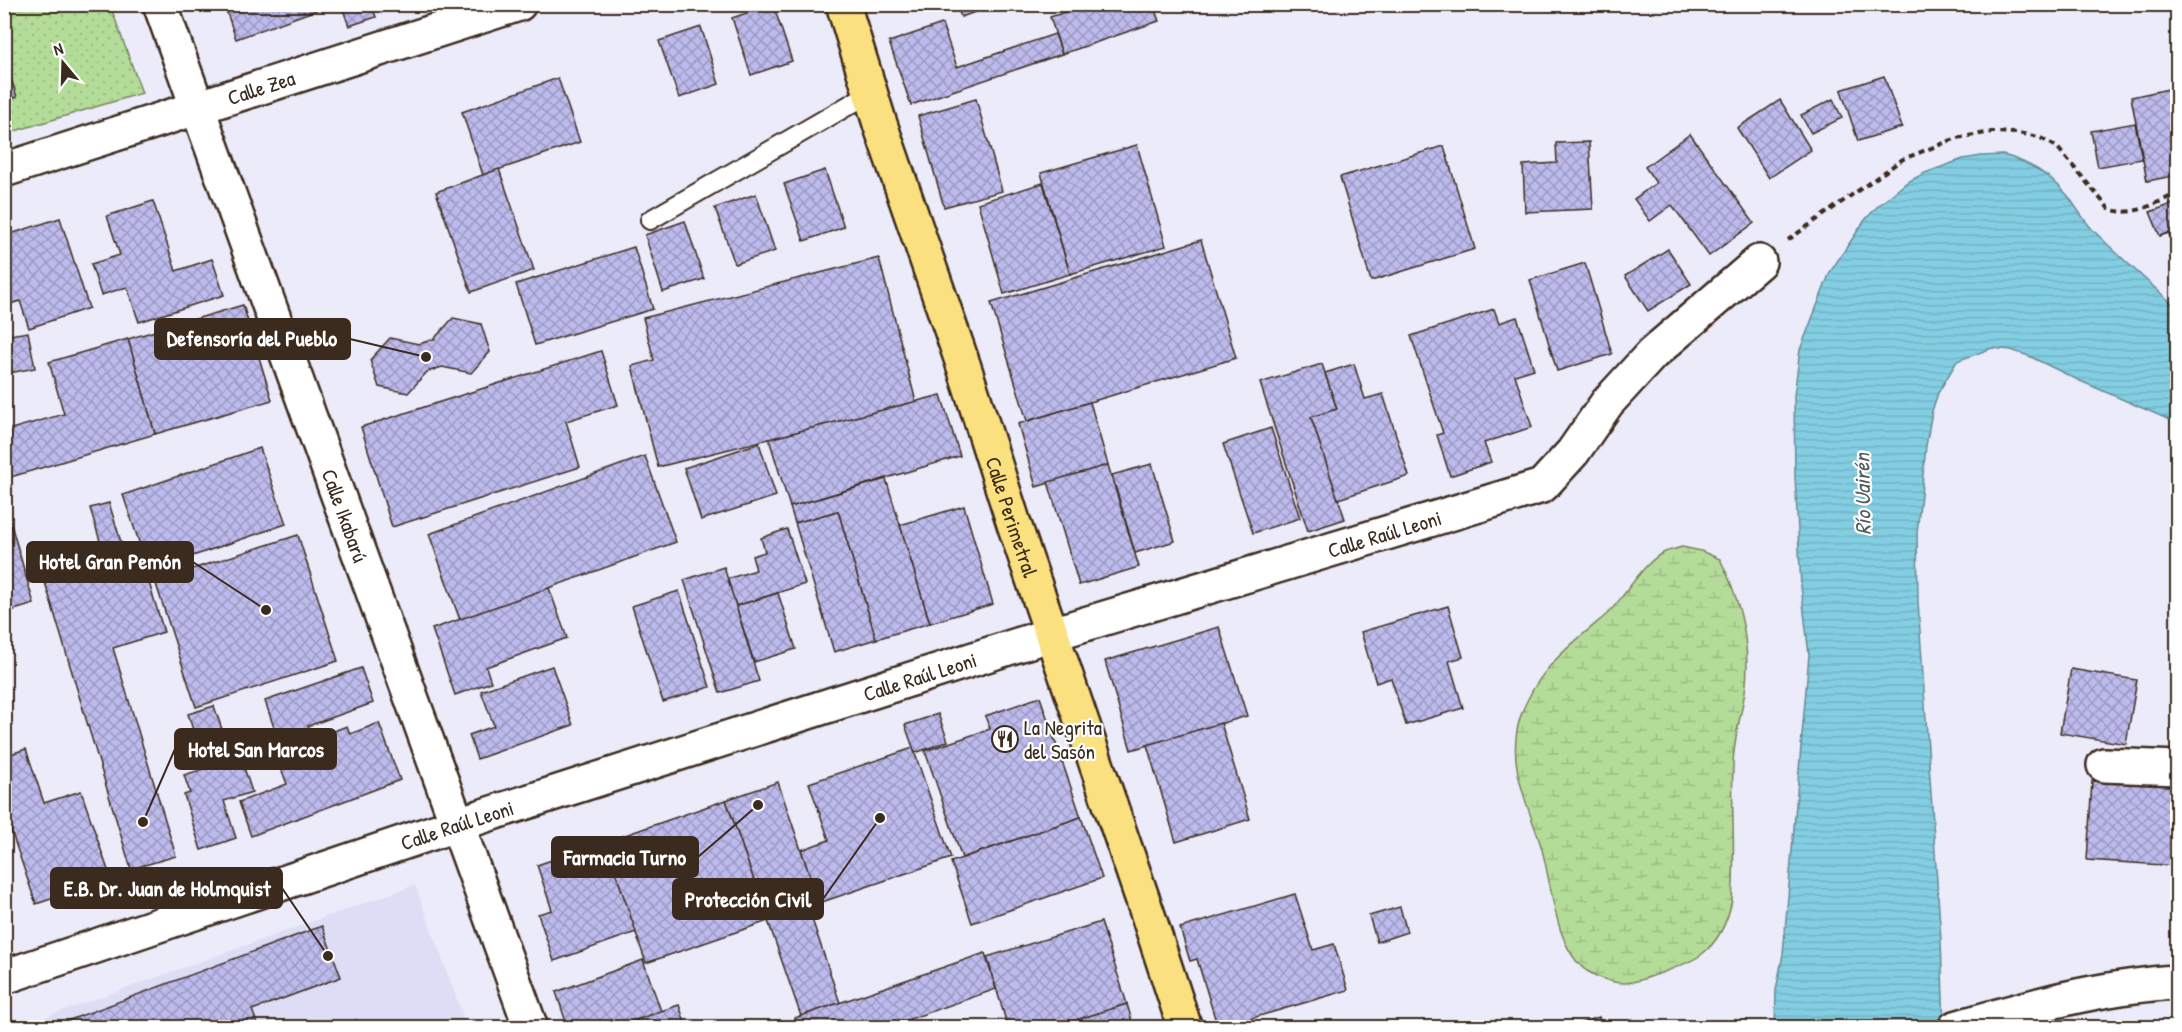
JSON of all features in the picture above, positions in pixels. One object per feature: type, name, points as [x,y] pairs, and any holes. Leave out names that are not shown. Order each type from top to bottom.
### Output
[{"type":"highway","name":"Calle Perimetral","points":[[843,4],[870,93],[1185,1028]]},
{"type":"street","name":"Calle Ikabarú","points":[[160,4],[531,1028]]},
{"type":"street","name":"Calle Zea","points":[[4,170],[519,4]]},
{"type":"street","name":"Calle Raúl Leoni","points":[[4,977],[458,824],[1052,634],[1542,486],[1573,452],[1607,403],[1652,354],[1759,262]]},
{"type":"street","points":[[2104,765],[2178,768]]},
{"type":"street","points":[[1955,1028],[2096,992],[2154,983],[2178,982]]},
{"type":"lane","points":[[650,220],[870,93]]},
{"type":"path","points":[[1759,262],[1903,159],[1957,138],[1992,132],[2039,137],[2057,147],[2109,209],[2121,214],[2139,210],[2178,193]]},
{"type":"shaded area","points":[[415,885],[467,1027],[15,1028]]},
{"type":"green space","points":[[5,5],[110,5],[142,93],[5,134]]},
{"type":"green space","points":[[1682,547],[1701,551],[1720,559],[1738,604],[1745,636],[1746,684],[1733,756],[1732,900],[1722,929],[1714,942],[1702,954],[1653,976],[1633,982],[1616,982],[1587,971],[1576,961],[1567,947],[1556,913],[1541,846],[1519,777],[1516,736],[1527,701],[1544,672],[1613,608],[1649,564],[1665,552]]},
{"type":"water","name":"Río Uairén","points":[[2003,155],[2030,165],[2054,181],[2092,229],[2177,308],[2177,423],[2011,350],[1992,348],[1957,361],[1938,393],[1932,411],[1917,533],[1918,602],[1941,940],[1944,1027],[1775,1028],[1776,990],[1783,954],[1809,655],[1801,586],[1795,476],[1794,396],[1800,350],[1830,272],[1865,220],[1877,207],[1906,183],[1925,173],[1963,159]]},
{"type":"building","points":[[224,4],[333,4],[236,39]]},
{"type":"building","points":[[341,4],[371,4],[376,17],[349,26]]},
{"type":"building","points":[[773,4],[792,61],[751,75],[732,18]]},
{"type":"building","points":[[956,4],[998,4],[961,17]]},
{"type":"building","points":[[1077,4],[1153,4],[1159,21],[1062,54],[1050,17],[1078,8]]},
{"type":"building","points":[[942,24],[957,67],[1055,34],[1062,54],[911,105],[889,42]]},
{"type":"building","points":[[701,27],[719,84],[679,98],[659,41]]},
{"type":"building","points":[[4,57],[17,97],[4,101]]},
{"type":"building","points":[[1884,76],[1902,127],[1858,141],[1841,90]]},
{"type":"building","points":[[558,78],[580,142],[483,175],[462,112]]},
{"type":"building","points":[[2178,87],[2178,175],[2147,181],[2131,97]]},
{"type":"building","points":[[976,99],[1002,191],[944,207],[918,116]]},
{"type":"building","points":[[1833,99],[1842,118],[1811,133],[1801,115]]},
{"type":"building","points":[[1780,100],[1811,150],[1769,178],[1737,128]]},
{"type":"building","points":[[2135,123],[2142,159],[2098,167],[2091,131]]},
{"type":"building","points":[[1690,134],[1754,223],[1709,256],[1672,205],[1650,221],[1634,199],[1656,183],[1645,167]]},
{"type":"building","points":[[1589,142],[1593,209],[1525,212],[1523,165],[1557,163],[1556,143]]},
{"type":"building","points":[[1137,145],[1166,246],[1070,274],[1041,173]]},
{"type":"building","points":[[1444,146],[1475,249],[1371,281],[1340,177]]},
{"type":"building","points":[[499,169],[534,270],[471,292],[436,192]]},
{"type":"building","points":[[825,170],[844,227],[804,241],[784,184]]},
{"type":"building","points":[[1043,183],[1070,274],[1004,294],[978,203]]},
{"type":"building","points":[[756,194],[775,251],[735,264],[715,208]]},
{"type":"building","points":[[153,201],[176,271],[212,259],[224,295],[139,322],[127,287],[101,295],[91,264],[120,255],[107,216]]},
{"type":"building","points":[[2178,202],[2178,241],[2172,243],[2169,233],[2160,236],[2150,212]]},
{"type":"building","points":[[60,218],[89,308],[29,328],[20,301],[4,306],[4,262],[7,261],[4,254],[4,236]]},
{"type":"building","points":[[685,221],[704,279],[663,292],[645,235]]},
{"type":"building","points":[[1201,240],[1236,358],[1027,421],[991,303]]},
{"type":"building","points":[[634,247],[653,309],[535,345],[516,284]]},
{"type":"building","points":[[1668,249],[1691,284],[1648,311],[1625,276]]},
{"type":"building","points":[[879,258],[916,402],[658,467],[632,366],[654,360],[643,318]]},
{"type":"building","points":[[1585,263],[1612,354],[1557,371],[1530,280]]},
{"type":"building","points":[[243,305],[272,400],[155,434],[128,339]]},
{"type":"building","points":[[1494,309],[1499,323],[1517,317],[1534,369],[1515,375],[1532,427],[1484,443],[1491,462],[1450,476],[1437,435],[1443,433],[1411,336]]},
{"type":"building","points":[[453,318],[481,324],[490,352],[471,373],[442,367],[427,372],[408,393],[379,387],[370,360],[390,338],[419,344],[434,339]]},
{"type":"building","points":[[28,332],[35,368],[4,374],[4,336]]},
{"type":"building","points":[[128,339],[155,434],[4,479],[4,431],[64,414],[49,362]]},
{"type":"building","points":[[601,351],[618,405],[566,421],[580,467],[392,527],[361,427]]},
{"type":"building","points":[[1322,364],[1337,409],[1311,417],[1345,519],[1308,531],[1260,383]]},
{"type":"building","points":[[1354,364],[1365,399],[1383,394],[1409,476],[1338,499],[1311,417],[1337,409],[1325,373]]},
{"type":"building","points":[[941,395],[960,456],[790,507],[769,439]]},
{"type":"building","points":[[1090,402],[1108,465],[1036,487],[1018,424]]},
{"type":"building","points":[[1271,428],[1300,518],[1253,533],[1223,444]]},
{"type":"building","points":[[759,443],[776,496],[701,520],[684,468]]},
{"type":"building","points":[[260,448],[286,524],[149,571],[123,495]]},
{"type":"building","points":[[645,456],[676,542],[460,620],[429,534]]},
{"type":"building","points":[[1152,464],[1175,541],[1135,553],[1112,475]]},
{"type":"building","points":[[1108,465],[1139,567],[1079,585],[1048,482]]},
{"type":"building","points":[[886,479],[930,623],[876,639],[838,511],[795,523],[790,507]]},
{"type":"building","points":[[4,500],[34,604],[4,613]]},
{"type":"building","points":[[109,503],[125,555],[37,581],[32,565],[101,544],[90,508]]},
{"type":"building","points":[[964,506],[993,604],[930,623],[900,525]]},
{"type":"building","points":[[838,511],[876,639],[834,652],[795,523]]},
{"type":"building","points":[[787,529],[805,584],[736,606],[727,579],[756,570],[752,556],[765,552],[761,538]]},
{"type":"building","points":[[298,535],[338,661],[196,707],[155,581]]},
{"type":"building","points":[[139,550],[164,632],[113,648],[176,856],[131,869],[44,579]]},
{"type":"building","points":[[724,567],[759,681],[720,693],[684,580]]},
{"type":"building","points":[[549,588],[567,638],[486,667],[491,682],[455,695],[432,629]]},
{"type":"building","points":[[679,591],[710,687],[663,702],[632,606]]},
{"type":"building","points":[[778,593],[796,649],[754,662],[736,606]]},
{"type":"building","points":[[1448,606],[1463,657],[1449,661],[1463,708],[1406,725],[1391,678],[1376,683],[1361,632]]},
{"type":"building","points":[[1219,627],[1247,716],[1131,750],[1105,661]]},
{"type":"building","points":[[552,666],[573,725],[477,759],[469,735],[494,726],[481,691]]},
{"type":"building","points":[[361,668],[373,703],[308,726],[313,739],[282,751],[265,701]]},
{"type":"building","points":[[2071,669],[2137,680],[2126,744],[2060,733]]},
{"type":"building","points":[[1040,697],[1081,817],[962,858],[925,751],[990,729],[985,716]]},
{"type":"building","points":[[214,706],[227,744],[200,752],[188,714]]},
{"type":"building","points":[[938,714],[948,741],[915,753],[905,725]]},
{"type":"building","points":[[379,723],[400,780],[251,836],[239,802],[287,784],[275,753],[347,726],[350,734]]},
{"type":"building","points":[[1221,723],[1250,819],[1176,842],[1147,745]]},
{"type":"building","points":[[237,746],[252,792],[224,801],[236,838],[201,850],[184,795],[190,793],[184,775],[207,768],[204,756]]},
{"type":"building","points":[[913,748],[951,858],[819,903],[801,850],[829,840],[809,783]]},
{"type":"building","points":[[26,749],[44,803],[81,791],[111,879],[36,904],[4,810],[4,756]]},
{"type":"building","points":[[2092,781],[2178,786],[2178,866],[2087,860]]},
{"type":"building","points":[[778,782],[819,903],[768,921],[726,800]]},
{"type":"building","points":[[726,800],[768,921],[646,963],[605,842]]},
{"type":"building","points":[[1081,817],[1102,878],[972,923],[951,862]]},
{"type":"building","points":[[605,842],[636,932],[554,961],[538,914],[552,910],[537,865]]},
{"type":"building","points":[[1295,894],[1313,950],[1334,944],[1348,990],[1218,1028],[1197,959],[1190,961],[1180,928]]},
{"type":"building","points":[[808,907],[840,1003],[801,1016],[768,921]]},
{"type":"building","points":[[1400,907],[1407,932],[1377,942],[1369,916]]},
{"type":"building","points":[[1101,922],[1127,1004],[1051,1028],[1008,1028],[987,957]]},
{"type":"building","points":[[322,926],[341,977],[252,1010],[259,1028],[220,1028],[218,1022],[204,1028],[48,1028]]},
{"type":"building","points":[[985,953],[996,989],[884,1028],[798,1028],[795,1018]]},
{"type":"building","points":[[643,960],[661,1011],[615,1028],[568,1028],[556,992]]},
{"type":"building","points":[[1127,1004],[1134,1028],[1051,1028]]},
{"type":"building","points":[[679,1005],[687,1028],[615,1028],[661,1011]]},
{"type":"building","points":[[1599,1017],[1602,1028],[1566,1028]]},
{"type":"building","points":[[357,1020],[360,1028],[335,1028]]},
{"type":"place","name":"Defensoría del Pueblo","points":[[426,357]]},
{"type":"place","name":"Hotel Gran Pemón","points":[[266,610]]},
{"type":"place","name":"La Negrita del Sasón","points":[[1005,739]]},
{"type":"place","name":"Farmacia Turno","points":[[758,805]]},
{"type":"place","name":"Protección Civil","points":[[880,818]]},
{"type":"place","name":"Hotel San Marcos","points":[[143,822]]},
{"type":"place","name":"E.B. Dr. Juan de Holmquist","points":[[328,956]]}]
